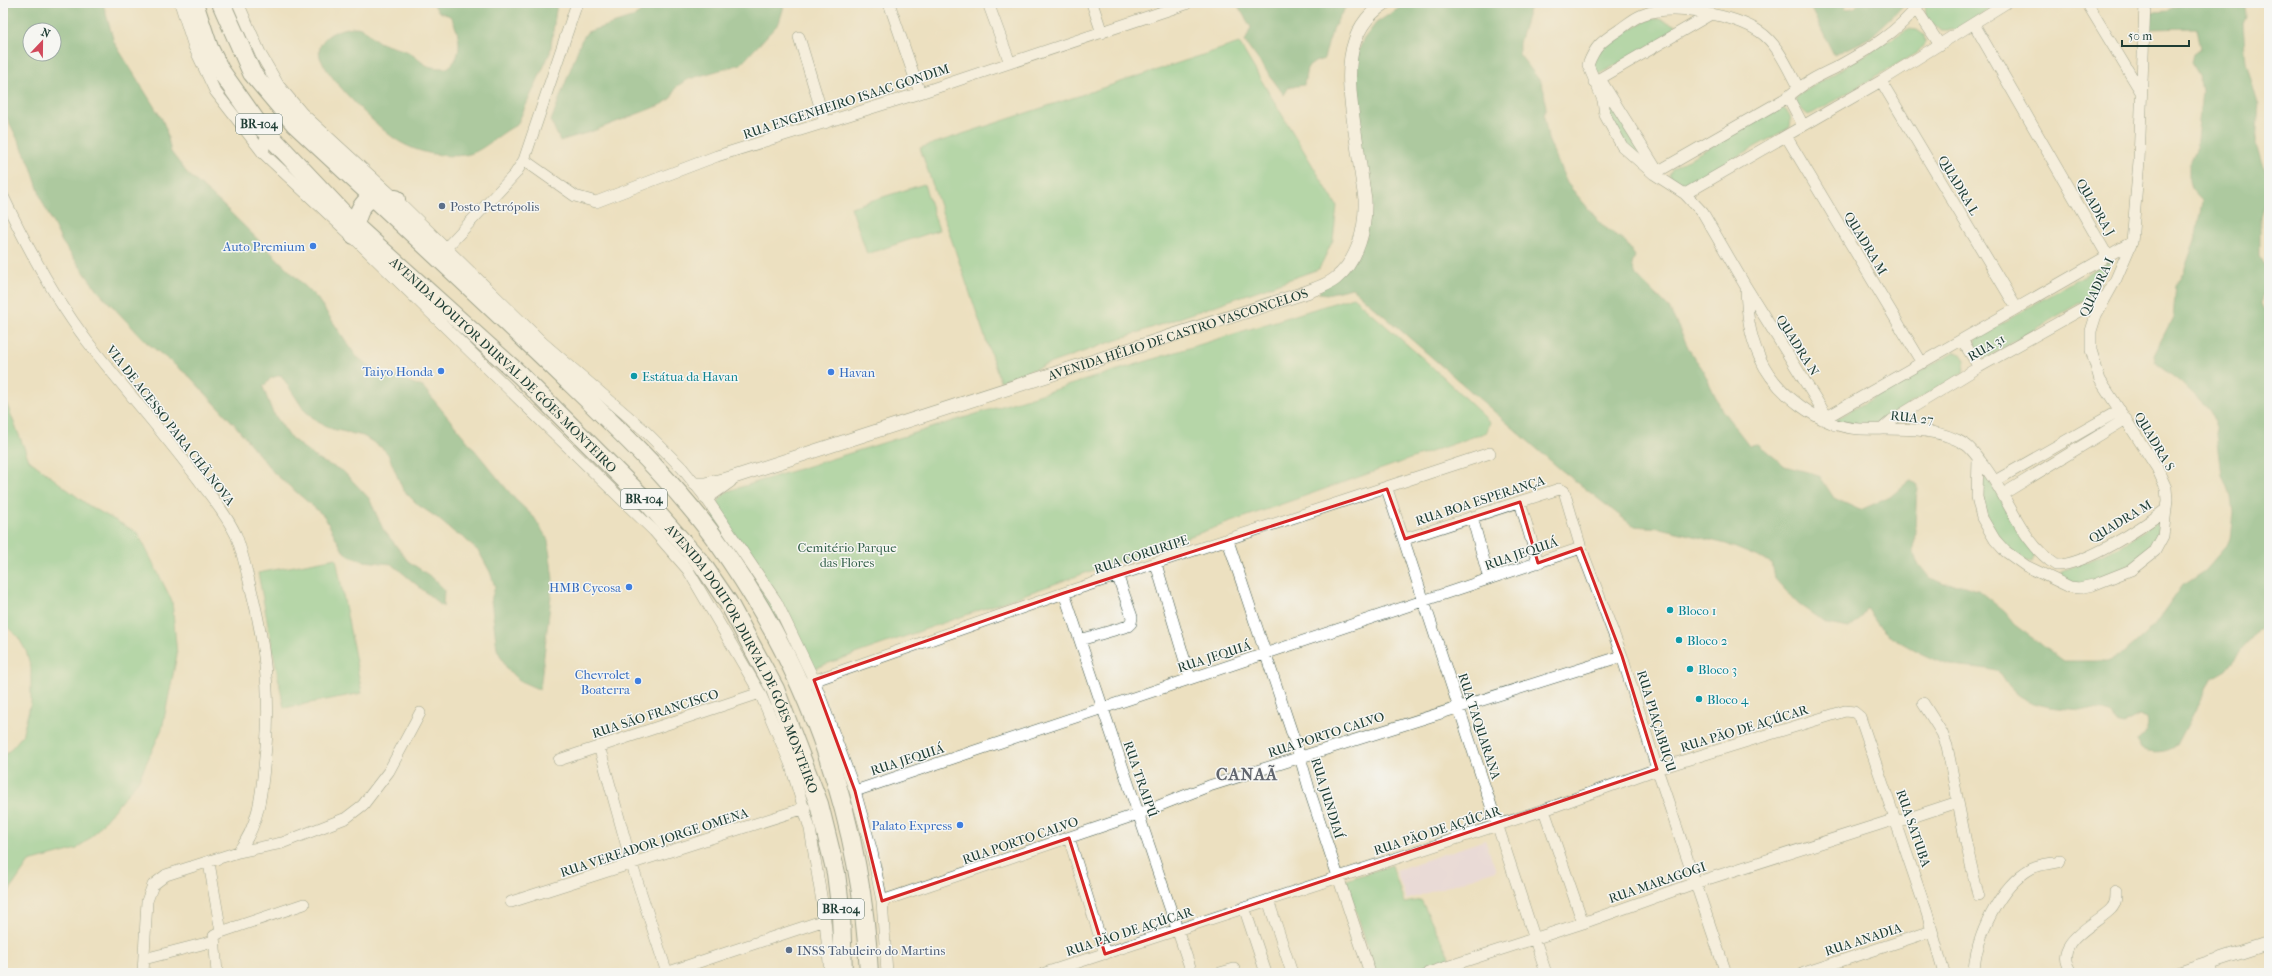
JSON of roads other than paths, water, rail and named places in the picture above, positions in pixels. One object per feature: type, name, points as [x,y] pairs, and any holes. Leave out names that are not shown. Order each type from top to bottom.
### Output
[{"type":"highway","name":"AVENIDA DOUTOR DURVAL DE GÓES MONTEIRO","points":[[194,3],[209,48],[220,70],[245,108],[267,131],[354,232],[520,375],[650,505],[702,564],[728,602],[775,689],[819,804],[836,874],[841,914],[843,973]]},
{"type":"highway","name":"AVENIDA DOUTOR DURVAL DE GÓES MONTEIRO","points":[[221,3],[252,73],[295,124],[373,198],[543,350],[640,452],[707,527],[761,609],[807,683],[847,819],[864,906],[869,973]]},
{"type":"highway","points":[[354,232],[362,205],[373,198],[396,199]]},
{"type":"street","points":[[180,3],[194,47],[215,91],[263,153],[354,232],[654,531],[688,570],[760,693],[790,763],[805,808],[826,920],[830,973]]},
{"type":"street","points":[[238,3],[261,55],[279,86],[302,113],[396,199],[543,350],[645,431],[695,484],[706,498],[776,601],[807,683],[855,791],[872,852],[882,901],[887,973]]},
{"type":"street","points":[[445,249],[515,174],[524,160],[577,3]]},
{"type":"street","points":[[889,3],[920,93]]},
{"type":"street","points":[[988,3],[1010,63]]},
{"type":"street","points":[[1092,3],[1102,33]]},
{"type":"street","name":"AVENIDA HÉLIO DE CASTRO VASCONCELOS","points":[[695,484],[705,484],[734,477],[1304,293],[1335,279],[1348,264],[1355,252],[1364,226],[1366,215],[1348,81],[1351,54],[1360,28],[1368,17],[1385,3]]},
{"type":"street","points":[[1685,194],[1881,81],[2006,3]]},
{"type":"street","points":[[2087,3],[2141,92]]},
{"type":"street","name":"QUADRA J","points":[[1974,24],[2107,255],[2132,242],[2138,168],[2145,3]]},
{"type":"street","name":"RUA ENGENHEIRO ISAAC GONDIM","points":[[524,160],[575,196],[596,202],[717,156],[920,93],[1186,4]]},
{"type":"street","points":[[1657,172],[1788,97],[1798,87],[1872,46],[1896,28],[1918,6],[1940,45]]},
{"type":"street","points":[[1668,184],[1657,172],[1588,65],[1593,50],[1607,38],[1642,15],[1671,10],[1694,10],[1711,14],[1760,31],[1772,42],[1798,87]]},
{"type":"street","points":[[1597,80],[1711,14]]},
{"type":"street","points":[[799,37],[825,123]]},
{"type":"street","points":[[1597,80],[1603,100],[1605,115],[1622,146],[1668,184],[1685,194],[1703,213],[1746,287],[1747,318],[1759,357],[1782,389],[1796,402],[1827,419],[2107,255]]},
{"type":"street","name":"QUADRA L","points":[[1881,81],[2016,308]]},
{"type":"street","points":[[1788,97],[1803,125]]},
{"type":"street","points":[[263,153],[267,131]]},
{"type":"street","name":"QUADRA M","points":[[1786,136],[1922,363]]},
{"type":"street","name":"VIA DE ACESSO PARA CHÃ NOVA","points":[[3,196],[22,236],[52,290],[86,340],[205,488],[236,535],[260,623],[267,680],[268,710],[262,787],[258,811],[252,831],[238,852]]},
{"type":"street","name":"QUADRA I","points":[[2123,415],[2100,380],[2092,350],[2092,331],[2096,315],[2107,296],[2132,242]]},
{"type":"street","name":"QUADRA N","points":[[1746,287],[1827,419]]},
{"type":"street","name":"RUA 31","points":[[1883,428],[1892,420],[1979,367],[2107,296]]},
{"type":"street","points":[[1962,340],[1979,367]]},
{"type":"street","points":[[1995,481],[2123,415]]},
{"type":"street","points":[[2003,494],[2123,415]]},
{"type":"street","name":"QUADRA S","points":[[2123,415],[2157,468],[2166,488],[2165,510]]},
{"type":"street","name":"RUA 27","points":[[1827,419],[1859,429],[1883,428],[1948,436],[1967,446],[1978,459]]},
{"type":"street","name":"RUA CORURIPE","points":[[807,683],[1064,593],[1118,577],[1387,489],[1490,453]]},
{"type":"street","points":[[1978,459],[1995,481],[2033,545],[2046,559],[2039,572]]},
{"type":"street","name":"QUADRA M","points":[[1978,459],[1977,497],[1982,518],[1995,540],[2005,551],[2039,572],[2070,588],[2093,585],[2132,570],[2155,551],[2163,536],[2165,510]]},
{"type":"street","name":"AVENIDA HÉLIO DE CASTRO VASCONCELOS","points":[[706,498],[734,477]]},
{"type":"street","name":"RUA TAQUARANA","points":[[1387,489],[1405,539],[1458,707],[1546,973]]},
{"type":"street","name":"RUA BOA ESPERANÇA","points":[[1405,539],[1559,489],[1563,490]]},
{"type":"street","name":"RUA PIAÇABUÇU","points":[[1563,490],[1581,548],[1622,656],[1657,769],[1726,973]]},
{"type":"street","points":[[1520,502],[1538,563]]},
{"type":"street","name":"QUADRA M","points":[[2046,559],[2056,565],[2076,562],[2153,519],[2165,510]]},
{"type":"street","points":[[1472,517],[1489,579]]},
{"type":"street","name":"RUA JUNDIAÍ","points":[[1228,541],[1370,973]]},
{"type":"street","name":"RUA JEQUIÁ","points":[[855,791],[1581,548]]},
{"type":"street","points":[[1156,564],[1190,678]]},
{"type":"street","points":[[1080,640],[1128,626],[1131,623],[1132,617],[1118,577]]},
{"type":"street","name":"RUA TRAIPÚ","points":[[1064,593],[1192,973]]},
{"type":"street","name":"RUA PORTO CALVO","points":[[882,901],[1138,814],[1209,786],[1458,707],[1538,684],[1622,656]]},
{"type":"street","name":"RUA SÃO FRANCISCO","points":[[559,760],[760,693]]},
{"type":"street","points":[[1923,703],[1942,733],[1947,746],[1978,895]]},
{"type":"street","name":"RUA SATUBA","points":[[1837,713],[1850,712],[1860,717],[1897,821],[1944,973]]},
{"type":"street","points":[[143,973],[147,901],[153,885],[166,875],[238,852],[282,843],[338,822],[356,811],[363,805],[389,771],[420,713]]},
{"type":"street","name":"RUA PÃO DE AÇÚCAR","points":[[1045,973],[1544,810],[1657,769],[1837,713]]},
{"type":"street","points":[[599,746],[632,865],[666,973],[826,920]]},
{"type":"street","name":"RUA MARAGOGI","points":[[1428,973],[1583,923],[1695,883],[1958,802]]},
{"type":"street","name":"RUA VEREADOR JORGE OMENA","points":[[511,902],[632,865],[805,808]]},
{"type":"street","points":[[1544,810],[1583,923]]},
{"type":"street","points":[[1069,838],[1104,954]]},
{"type":"street","points":[[1974,973],[1976,951],[1984,927],[1993,910],[2016,882],[2028,871],[2040,865],[2059,862],[2060,860]]},
{"type":"street","points":[[209,862],[221,932]]},
{"type":"street","points":[[2072,973],[2068,965],[2067,956],[2072,941],[2082,930],[2100,919],[2112,908],[2116,891]]},
{"type":"street","points":[[1268,900],[1292,973]]},
{"type":"street","points":[[217,973],[214,934],[304,904]]},
{"type":"street","points":[[1244,907],[1266,973]]},
{"type":"street","name":"RUA ANADIA","points":[[1804,973],[1932,931]]},
{"type":"street","points":[[144,959],[214,941]]},
{"type":"street","points":[[2177,973],[2212,968],[2269,943]]},
{"type":"street","points":[[1220,973],[1234,969]]},
{"type":"place","name":"Posto Petrópolis","points":[[442,206]]},
{"type":"place","name":"Auto Premium","points":[[313,246]]},
{"type":"place","name":"Taiyo Honda","points":[[441,371]]},
{"type":"place","name":"Havan","points":[[831,372]]},
{"type":"place","name":"Estátua da Havan","points":[[634,376]]},
{"type":"place","name":"HMB Cycosa","points":[[629,587]]},
{"type":"place","name":"Bloco 1","points":[[1670,610]]},
{"type":"place","name":"Bloco 2","points":[[1679,640]]},
{"type":"place","name":"Bloco 3","points":[[1690,669]]},
{"type":"place","name":"Chevrolet Boaterra","points":[[638,681]]},
{"type":"place","name":"Bloco 4","points":[[1699,699]]},
{"type":"place","name":"Palato Express","points":[[960,825]]},
{"type":"place","name":"INSS Tabuleiro do Martins","points":[[789,950]]},
{"type":"district","name":"CANAÃ","points":[[1247,774]]},
{"type":"park label","name":"Cemitério Parque das Flores","points":[[847,554]]}]
